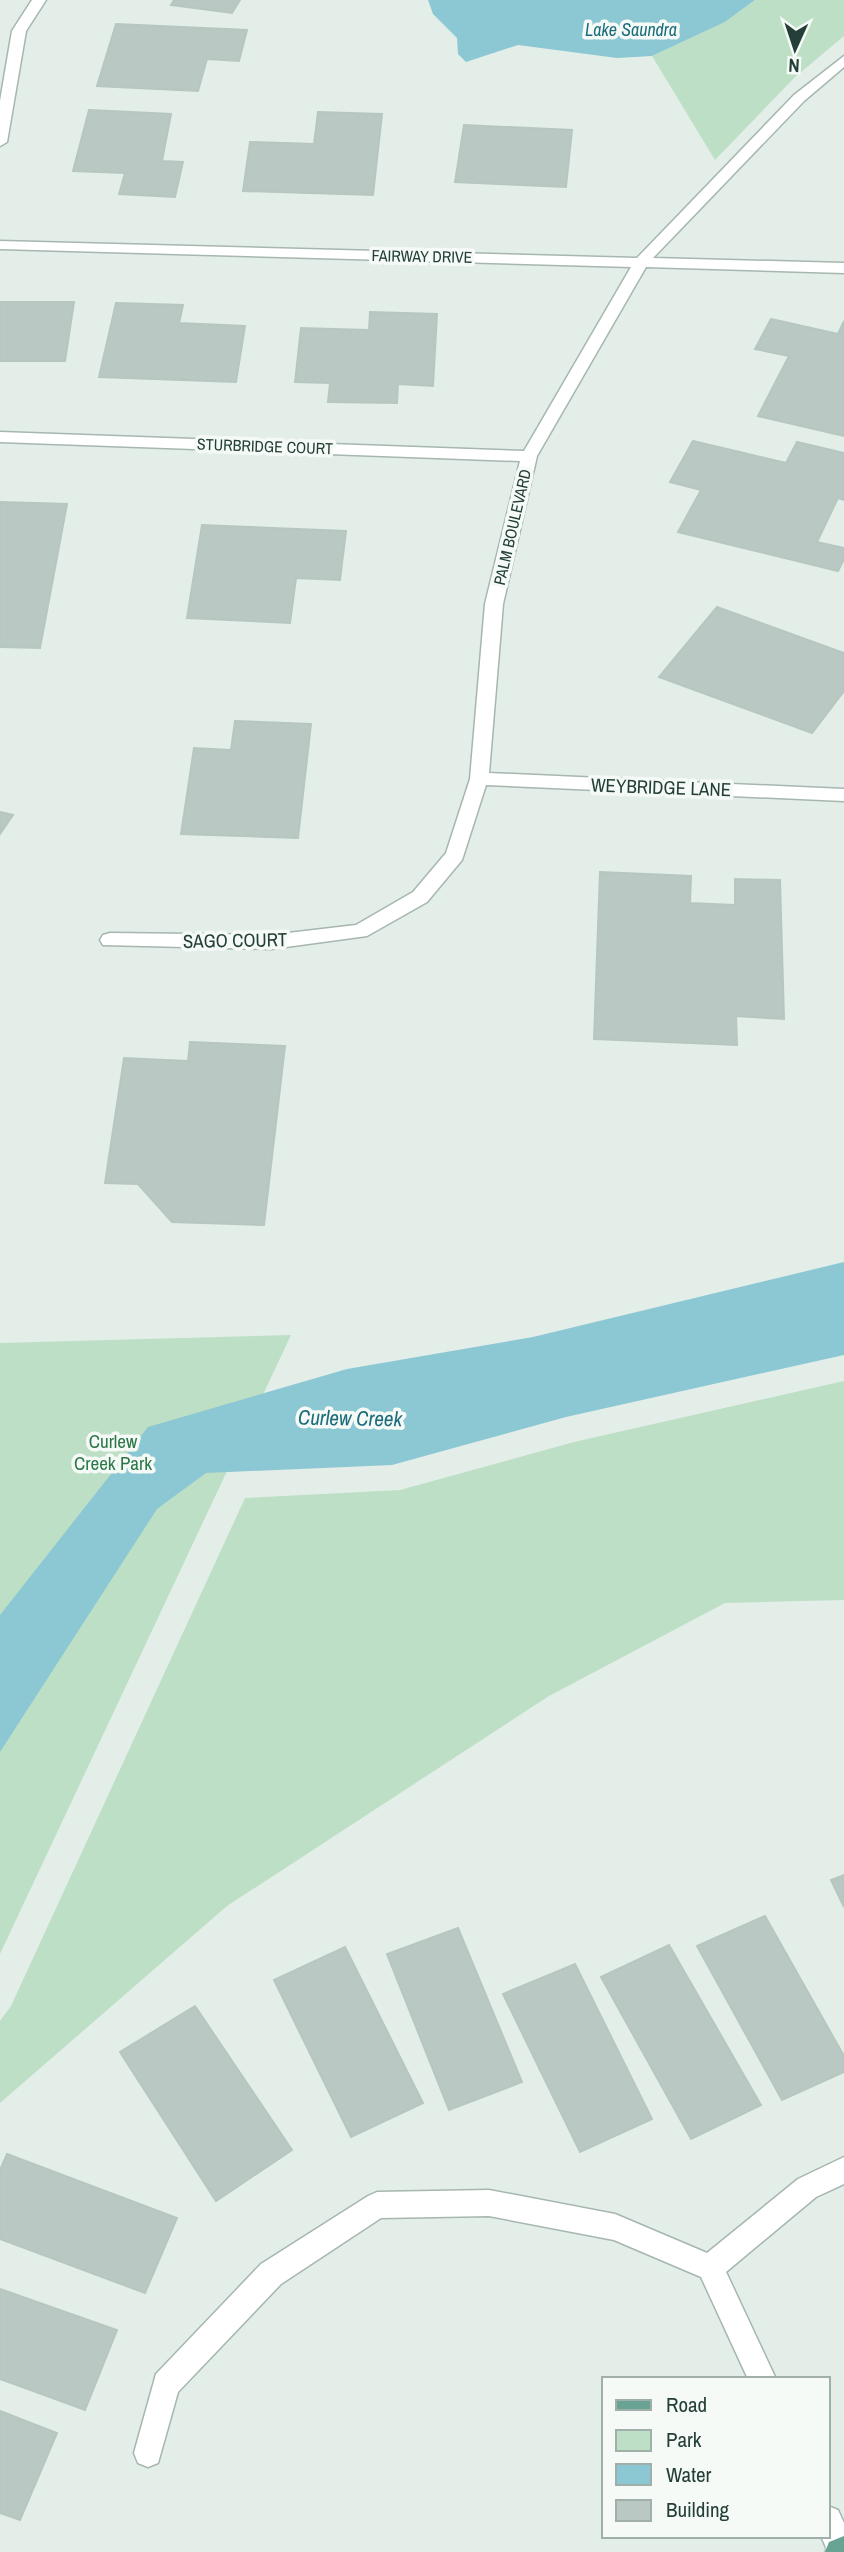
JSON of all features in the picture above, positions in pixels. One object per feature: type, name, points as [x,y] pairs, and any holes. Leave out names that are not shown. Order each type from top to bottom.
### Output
[{"type":"street","points":[[0,142],[19,31],[39,0]]},
{"type":"street","name":"PALM BOULEVARD","points":[[360,931],[420,897],[455,855],[479,779],[494,604],[529,456],[641,262],[799,97],[844,60]]},
{"type":"street","name":"FAIRWAY DRIVE","points":[[0,245],[844,268]]},
{"type":"street","name":"STURBRIDGE COURT","points":[[0,437],[529,456]]},
{"type":"street","name":"WEYBRIDGE LANE","points":[[479,779],[844,795]]},
{"type":"street","name":"SAGO COURT","points":[[110,940],[271,942],[360,931]]},
{"type":"street","points":[[710,2268],[807,2188],[844,2170]]},
{"type":"street","points":[[148,2453],[166,2384],[271,2274],[377,2205],[489,2203],[615,2227],[710,2268],[761,2377]]},
{"type":"street","points":[[830,2524],[842,2551]]},
{"type":"green space","points":[[755,0],[844,0],[844,36],[794,78],[715,160],[652,56],[725,22]]},
{"type":"green space","name":"Curlew Creek Park","points":[[291,1335],[0,1954],[0,1343]]},
{"type":"green space","points":[[844,1381],[844,1600],[725,1603],[549,1696],[227,1906],[0,2103],[0,2021],[11,2006],[245,1498],[400,1490],[574,1442]]},
{"type":"water","name":"Lake Saundra","points":[[428,0],[755,0],[725,22],[652,56],[617,58],[518,45],[466,62],[458,54],[457,38],[433,14]]},
{"type":"water","name":"Curlew Creek","points":[[844,1262],[844,1355],[566,1417],[392,1465],[206,1473],[157,1509],[0,1752],[0,1615],[148,1427],[347,1369],[533,1337]]},
{"type":"building","points":[[174,0],[240,0],[232,13],[171,5]]},
{"type":"building","points":[[116,24],[247,30],[239,61],[207,59],[198,91],[97,86]]},
{"type":"building","points":[[89,110],[171,114],[162,161],[183,162],[175,197],[119,194],[125,173],[73,171]]},
{"type":"building","points":[[318,112],[382,114],[373,195],[243,191],[250,142],[314,144]]},
{"type":"building","points":[[464,125],[572,130],[566,187],[455,182]]},
{"type":"building","points":[[0,302],[74,302],[65,361],[0,361]]},
{"type":"building","points":[[116,303],[183,305],[179,323],[245,326],[236,382],[99,377]]},
{"type":"building","points":[[370,312],[437,314],[433,386],[398,384],[397,403],[328,402],[330,383],[295,382],[301,328],[369,330]]},
{"type":"building","points":[[771,319],[838,334],[844,321],[844,436],[758,416],[789,356],[755,349]]},
{"type":"building","points":[[693,441],[786,463],[797,442],[844,453],[844,500],[838,498],[817,542],[844,548],[844,559],[838,571],[678,532],[701,490],[670,482]]},
{"type":"building","points":[[0,502],[67,504],[40,648],[0,647]]},
{"type":"building","points":[[202,525],[346,531],[340,580],[296,578],[290,623],[187,618]]},
{"type":"building","points":[[717,607],[844,653],[844,691],[812,733],[659,677]]},
{"type":"building","points":[[235,721],[311,724],[298,838],[181,834],[194,748],[231,750]]},
{"type":"building","points":[[0,812],[13,815],[0,834]]},
{"type":"building","points":[[600,872],[691,876],[690,903],[735,905],[735,879],[780,880],[784,1019],[736,1016],[737,1045],[594,1039]]},
{"type":"building","points":[[190,1042],[285,1046],[264,1225],[172,1222],[138,1184],[105,1183],[124,1058],[188,1061]]},
{"type":"building","points":[[844,1875],[844,1907],[831,1880]]},
{"type":"building","points":[[765,1916],[844,2056],[844,2072],[782,2100],[697,1946]]},
{"type":"building","points":[[458,1928],[522,2082],[449,2110],[387,1954]]},
{"type":"building","points":[[669,1945],[761,2105],[691,2139],[601,1977]]},
{"type":"building","points":[[345,1947],[423,2103],[351,2137],[274,1980]]},
{"type":"building","points":[[575,1964],[652,2119],[580,2152],[503,1994]]},
{"type":"building","points":[[195,2006],[292,2150],[216,2201],[120,2052]]},
{"type":"building","points":[[7,2154],[177,2218],[145,2293],[0,2239],[0,2170]]},
{"type":"building","points":[[0,2289],[117,2330],[85,2410],[0,2379]]},
{"type":"building","points":[[0,2411],[57,2433],[20,2520],[0,2513]]}]
